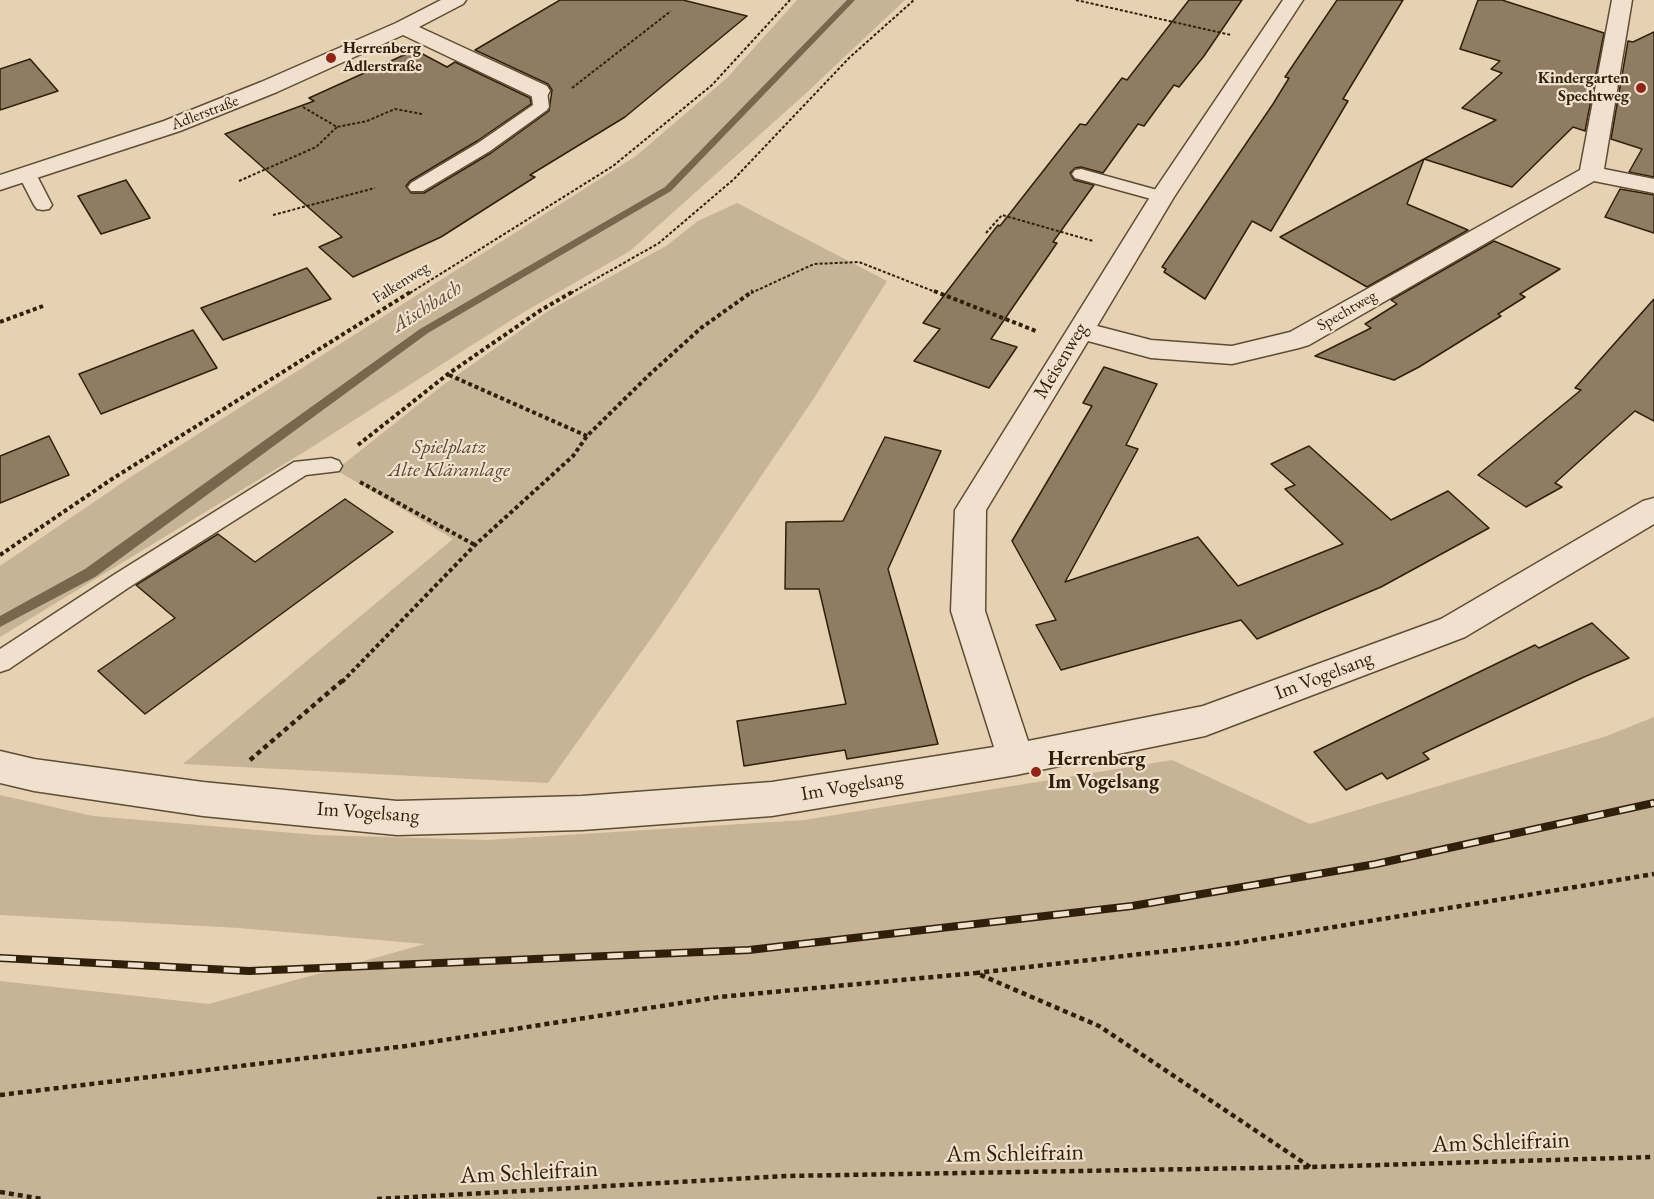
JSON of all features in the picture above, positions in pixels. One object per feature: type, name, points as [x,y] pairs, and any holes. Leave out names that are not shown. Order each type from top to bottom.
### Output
[{"type":"street","name":"Adlerstraße","points":[[0,183],[172,126],[269,87],[403,27],[456,0]]},
{"type":"street","name":"Meisenweg","points":[[1016,759],[968,611],[971,510],[1162,197],[1293,0]]},
{"type":"street","points":[[1622,0],[1591,173],[1654,186]]},
{"type":"street","points":[[403,27],[539,91]]},
{"type":"street","name":"Spechtweg","points":[[1075,337],[1151,349],[1232,355],[1299,339],[1591,173]]},
{"type":"street","name":"Im Vogelsang","points":[[0,767],[34,775],[203,799],[397,818],[582,813],[772,799],[1016,759],[1205,721],[1453,628],[1654,509]]},
{"type":"lane","points":[[417,187],[484,147],[541,107],[539,91]]},
{"type":"lane","points":[[27,174],[43,205]]},
{"type":"lane","points":[[1081,174],[1162,197]]},
{"type":"lane","points":[[0,662],[120,582],[302,467],[331,466]]},
{"type":"path","name":"Falkenweg","points":[[0,555],[122,472],[613,166],[712,85],[790,0]]},
{"type":"path","points":[[474,545],[331,466],[448,374],[541,310],[659,243],[734,179],[835,72],[914,0]]},
{"type":"path","points":[[1076,0],[1264,42]]},
{"type":"path","points":[[539,91],[568,91],[671,11]]},
{"type":"path","points":[[269,87],[337,127]]},
{"type":"path","points":[[239,181],[316,147],[337,127],[367,121],[395,109],[422,114]]},
{"type":"path","points":[[273,215],[375,188]]},
{"type":"path","points":[[986,233],[1002,215],[1128,251]]},
{"type":"path","points":[[203,799],[333,691],[474,545],[573,456],[587,436],[701,328],[756,290],[814,264],[860,262],[1075,337]]},
{"type":"path","points":[[0,322],[43,306]]},
{"type":"path","points":[[448,374],[520,404],[587,436]]},
{"type":"path","points":[[0,1095],[406,1046],[719,997],[976,973],[1238,943],[1654,873]]},
{"type":"path","points":[[976,973],[1099,1026],[1311,1167]]},
{"type":"path","name":"Am Schleifrain","points":[[377,1199],[786,1176],[1311,1167],[1654,1157]]},
{"type":"path","points":[[0,1192],[42,1199]]},
{"type":"green space","points":[[797,0],[905,0],[804,95],[630,251],[524,312],[304,452],[0,637],[0,566],[132,476],[636,156],[727,78]]},
{"type":"green space","name":"Spielplatz Alte Kläranlage","points":[[737,203],[887,281],[814,398],[657,630],[548,783],[183,764],[453,539],[336,470],[443,385],[548,311],[666,246],[698,221]]},
{"type":"green space","points":[[1654,717],[1654,1199],[0,1199],[0,981],[209,1004],[425,944],[239,928],[0,915],[0,795],[93,816],[317,835],[488,840],[804,820],[1172,760],[1310,824],[1604,737]]},
{"type":"building","points":[[560,0],[683,0],[747,16],[625,117],[530,175],[535,177],[441,237],[353,277],[319,247],[342,237],[225,134],[314,101],[309,98],[415,50],[447,67],[455,62],[530,98],[531,104],[477,141],[410,181],[406,186],[411,193],[424,193],[491,153],[549,111],[552,90],[548,84],[475,50]]},
{"type":"building","points":[[1189,0],[1242,0],[1204,56],[1179,87],[1174,85],[1144,126],[1138,124],[1103,173],[1081,167],[1075,168],[1070,173],[1074,180],[1094,185],[1053,242],[1057,243],[991,339],[1017,347],[989,388],[914,361],[940,329],[923,323],[998,225],[1000,226],[1080,124],[1086,125],[1122,78],[1127,80]]},
{"type":"building","points":[[1337,0],[1403,0],[1343,99],[1348,101],[1271,231],[1252,221],[1205,299],[1164,272],[1166,269],[1162,267],[1273,104],[1289,78],[1285,77]]},
{"type":"building","points":[[1478,0],[1502,0],[1604,33],[1585,131],[1573,127],[1512,187],[1424,159],[1496,120],[1462,108],[1502,73],[1491,69],[1500,61],[1460,49]]},
{"type":"building","points":[[1654,32],[1654,177],[1629,172],[1642,149],[1611,139],[1628,41],[1633,42]]},
{"type":"building","points":[[30,59],[58,91],[0,110],[0,69]]},
{"type":"building","points":[[1424,159],[1407,204],[1468,230],[1367,287],[1280,237]]},
{"type":"building","points":[[126,180],[150,218],[101,234],[78,196]]},
{"type":"building","points":[[1620,189],[1654,195],[1654,233],[1605,217]]},
{"type":"building","points":[[1494,241],[1560,269],[1520,294],[1525,297],[1498,314],[1501,316],[1394,380],[1315,356],[1371,328],[1365,324],[1397,304],[1391,300]]},
{"type":"building","points":[[307,268],[331,299],[223,340],[201,308]]},
{"type":"building","points":[[1654,299],[1654,421],[1635,411],[1555,483],[1562,487],[1526,507],[1478,475],[1581,390],[1575,388]]},
{"type":"building","points":[[193,330],[217,368],[101,414],[79,374]]},
{"type":"building","points":[[1104,367],[1157,384],[1126,445],[1138,449],[1065,582],[1198,537],[1238,586],[1343,544],[1285,489],[1295,485],[1271,464],[1309,446],[1391,520],[1448,491],[1489,528],[1381,587],[1257,639],[1241,620],[1061,670],[1036,625],[1056,620],[1012,541],[1092,406],[1083,403]]},
{"type":"building","points":[[49,436],[69,475],[0,503],[0,456]]},
{"type":"building","points":[[885,437],[941,451],[888,569],[938,744],[847,759],[845,750],[744,766],[737,721],[846,704],[819,589],[785,589],[786,522],[843,521]]},
{"type":"building","points":[[345,499],[393,532],[145,714],[98,671],[175,618],[136,585],[218,534],[255,562]]},
{"type":"building","points":[[1592,623],[1629,658],[1423,753],[1429,759],[1387,779],[1382,773],[1346,790],[1314,752],[1535,645],[1539,648]]},
{"type":"waterway","name":"Aischbach","points":[[0,622],[90,573],[424,331],[668,189],[851,0]]},
{"type":"railway","points":[[0,958],[249,971],[749,950],[1132,906],[1376,864],[1654,803]]},
{"type":"place","name":"Herrenberg Adlerstraße","points":[[331,58]]},
{"type":"place","name":"Kindergarten Spechtweg","points":[[1641,88]]},
{"type":"place","name":"Herrenberg Im Vogelsang","points":[[1036,772]]}]
